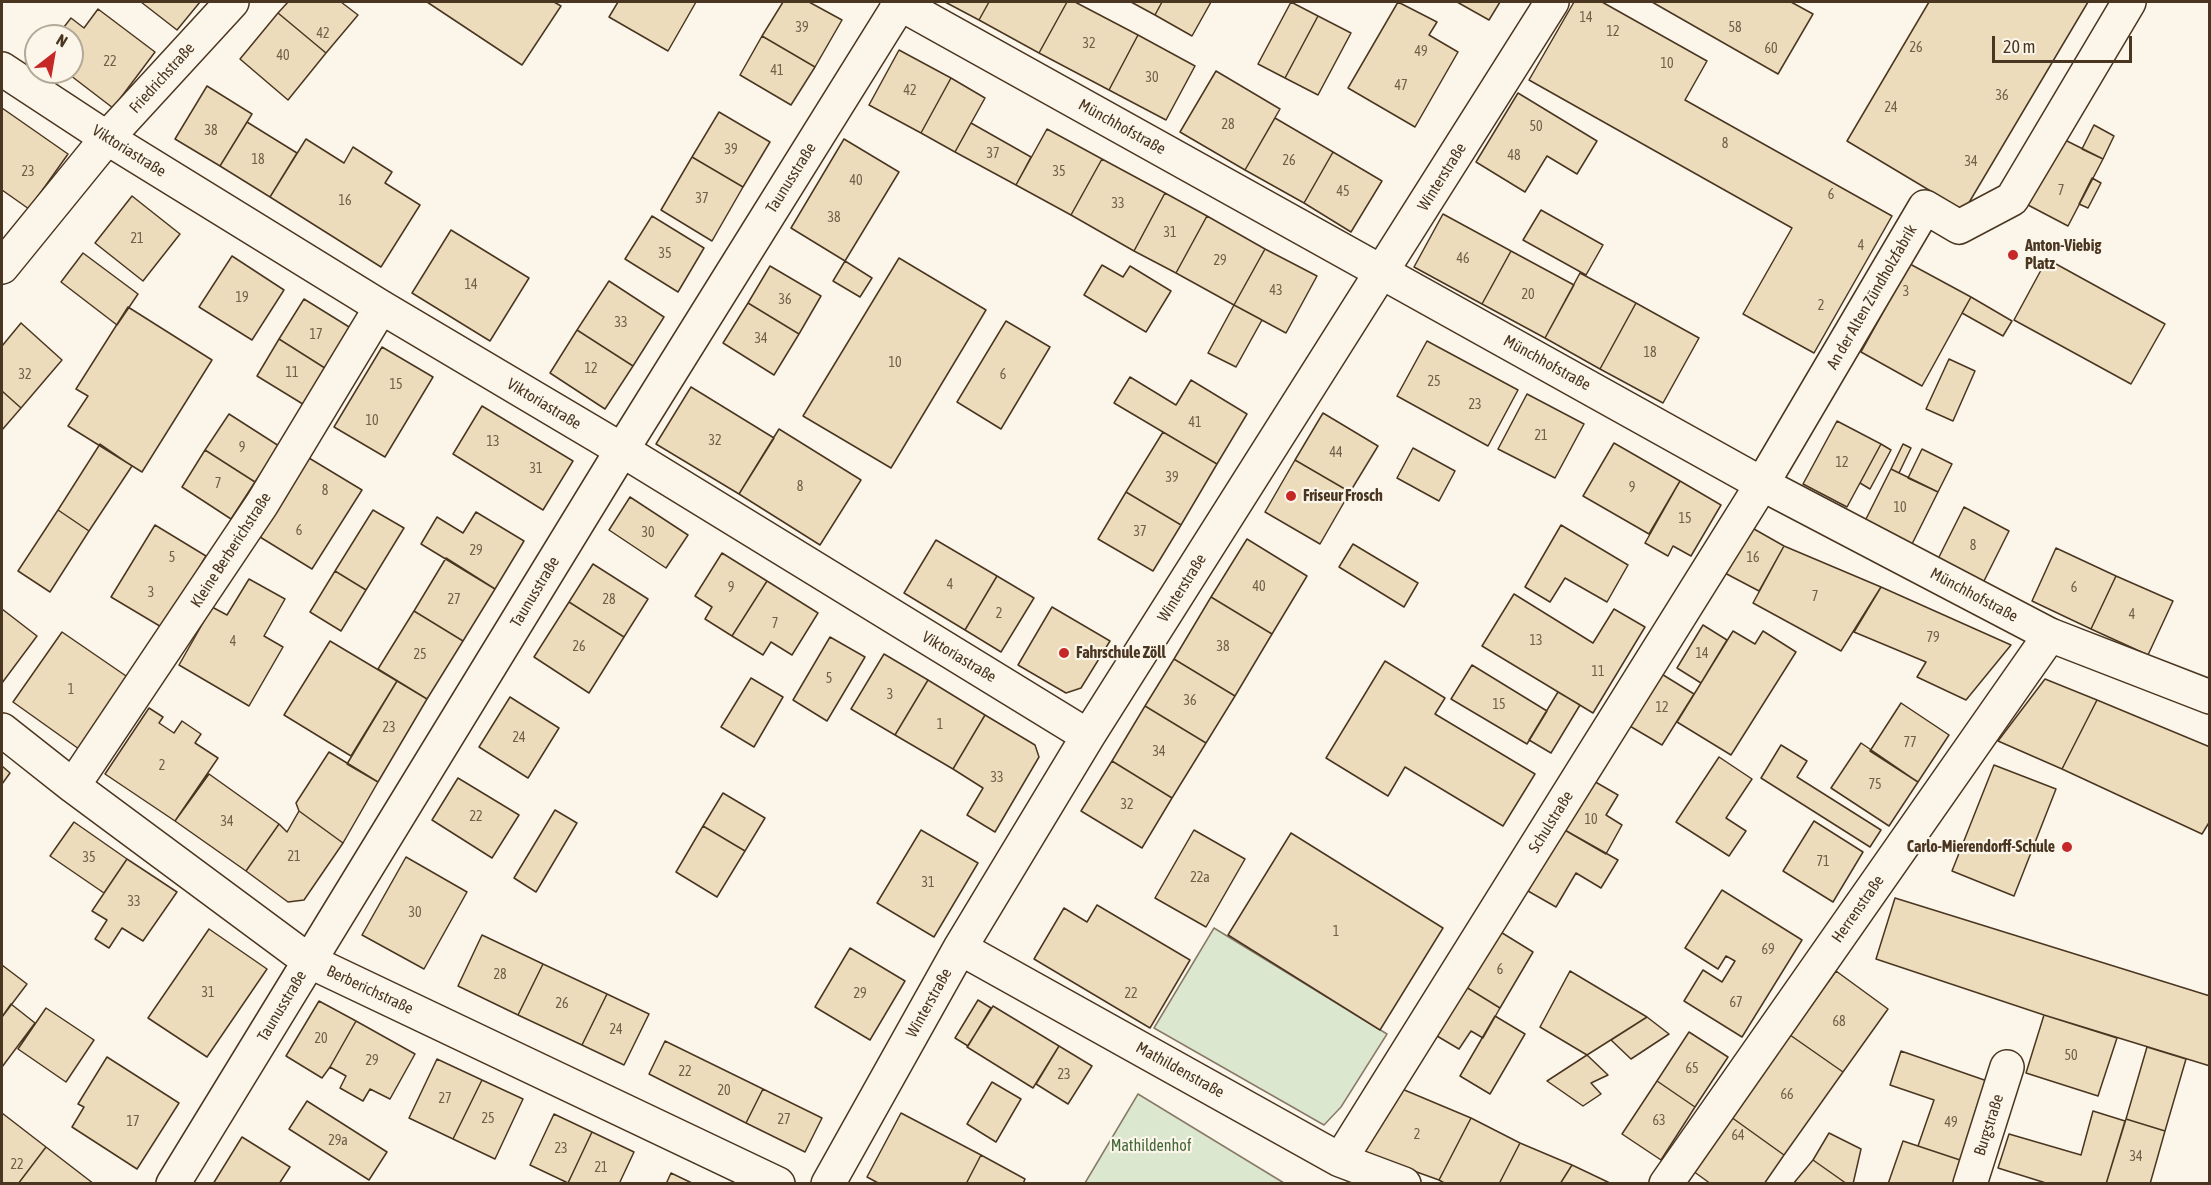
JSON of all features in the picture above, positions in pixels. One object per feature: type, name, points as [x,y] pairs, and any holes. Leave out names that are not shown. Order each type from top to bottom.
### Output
[{"type":"street","name":"Friedrichstraße","points":[[2,267],[107,138],[232,2]]},
{"type":"street","name":"Münchhofstraße","points":[[899,2],[1762,484],[2050,635],[2210,697]]},
{"type":"street","name":"Taunusstraße","points":[[173,1184],[899,2]]},
{"type":"street","name":"Winterstraße","points":[[828,1184],[960,948],[1088,736],[1552,2]]},
{"type":"street","name":"An der Alten Zündholzfabrik","points":[[1762,484],[1925,207],[1959,227],[2012,199],[2129,2]]},
{"type":"street","name":"Viktoriastraße","points":[[2,69],[107,138],[381,307],[622,450],[1088,736]]},
{"type":"street","name":"Kleine Berberichstraße","points":[[80,776],[262,504],[381,307]]},
{"type":"street","name":"Schulstraße","points":[[1340,1160],[1762,484]]},
{"type":"street","name":"Herrenstraße","points":[[1666,1184],[2050,635]]},
{"type":"street","name":"Berberichstraße","points":[[2,730],[80,776],[309,961],[778,1184]]},
{"type":"street","name":"Mathildenstraße","points":[[960,948],[1340,1160],[1404,1184]]},
{"type":"street","name":"Burgstraße","points":[[1970,1184],[2007,1067]]},
{"type":"green space","points":[[1214,928],[1387,1034],[1341,1107],[1324,1125],[1154,1028]]},
{"type":"green space","name":"Mathildenhof","points":[[1138,1094],[1284,1183],[1085,1183]]},
{"type":"building","points":[[141,2],[200,2],[177,30]]},
{"type":"building","points":[[288,2],[341,2],[358,15],[326,53],[278,13]]},
{"type":"building","points":[[427,2],[554,2],[561,6],[522,65]]},
{"type":"building","points":[[618,2],[696,2],[668,51],[609,17]]},
{"type":"building","points":[[783,2],[809,2],[842,20],[815,67],[762,36]]},
{"type":"building","points":[[945,2],[989,2],[979,20]]},
{"type":"building","points":[[989,2],[1067,2],[1039,53],[979,20]]},
{"type":"building","points":[[1067,2],[1075,2],[1138,35],[1109,90],[1039,53]]},
{"type":"building","points":[[1131,2],[1162,2],[1155,15]]},
{"type":"building","points":[[1162,2],[1211,2],[1192,36],[1155,15]]},
{"type":"building","points":[[1291,2],[1318,16],[1285,78],[1258,64]]},
{"type":"building","points":[[1398,2],[1437,22],[1429,35],[1458,52],[1415,127],[1348,88]]},
{"type":"building","points":[[1457,2],[1500,2],[1489,20]]},
{"type":"building","points":[[1574,2],[1602,2],[1707,61],[1685,100],[1892,216],[1814,353],[1743,314],[1792,228],[1529,80]]},
{"type":"building","points":[[1652,2],[1791,2],[1813,14],[1778,74]]},
{"type":"building","points":[[1929,2],[2088,2],[1964,211],[1847,141]]},
{"type":"building","points":[[98,9],[155,52],[113,108],[82,84],[84,84],[84,28]]},
{"type":"building","points":[[278,13],[326,53],[288,100],[240,59]]},
{"type":"building","points":[[1318,16],[1351,33],[1318,95],[1285,78]]},
{"type":"building","points":[[71,18],[79,24],[66,24]]},
{"type":"building","points":[[1138,35],[1195,66],[1166,120],[1109,90]]},
{"type":"building","points":[[762,36],[815,67],[791,105],[740,75]]},
{"type":"building","points":[[899,50],[951,78],[921,133],[869,105]]},
{"type":"building","points":[[1216,71],[1280,109],[1245,170],[1180,132]]},
{"type":"building","points":[[951,78],[985,98],[955,152],[921,133]]},
{"type":"building","points":[[207,86],[252,114],[220,166],[175,139]]},
{"type":"building","points":[[1518,93],[1597,141],[1577,174],[1547,156],[1525,192],[1476,162]]},
{"type":"building","points":[[2,108],[68,154],[29,209],[2,190]]},
{"type":"building","points":[[719,112],[770,142],[743,187],[692,157]]},
{"type":"building","points":[[1275,118],[1333,152],[1304,203],[1245,170]]},
{"type":"building","points":[[247,122],[297,153],[270,197],[220,166]]},
{"type":"building","points":[[971,123],[1031,157],[1016,185],[955,152]]},
{"type":"building","points":[[2094,125],[2114,136],[2103,159],[2082,149]]},
{"type":"building","points":[[1047,129],[1102,159],[1071,215],[1016,185]]},
{"type":"building","points":[[306,139],[344,163],[353,147],[392,172],[385,183],[420,205],[381,267],[270,197]]},
{"type":"building","points":[[844,139],[899,172],[845,261],[791,228]]},
{"type":"building","points":[[2063,139],[2103,159],[2068,226],[2028,205]]},
{"type":"building","points":[[1333,152],[1382,181],[1351,232],[1304,203]]},
{"type":"building","points":[[692,157],[743,187],[712,241],[661,210]]},
{"type":"building","points":[[1102,159],[1165,193],[1134,251],[1071,215]]},
{"type":"building","points":[[2092,178],[2101,183],[2088,208],[2079,204]]},
{"type":"building","points":[[1165,193],[1207,216],[1176,273],[1134,251]]},
{"type":"building","points":[[132,196],[180,234],[143,281],[95,243]]},
{"type":"building","points":[[1541,210],[1603,245],[1586,275],[1523,240]]},
{"type":"building","points":[[1443,214],[1511,251],[1482,304],[1414,267]]},
{"type":"building","points":[[652,216],[704,248],[678,292],[625,259]]},
{"type":"building","points":[[1207,216],[1265,249],[1234,305],[1176,273]]},
{"type":"building","points":[[451,230],[529,278],[490,341],[412,293]]},
{"type":"building","points":[[1265,249],[1317,276],[1286,333],[1234,305]]},
{"type":"building","points":[[1511,251],[1574,285],[1545,338],[1482,304]]},
{"type":"building","points":[[83,253],[138,294],[117,325],[61,282]]},
{"type":"building","points":[[232,256],[284,290],[252,340],[199,307]]},
{"type":"building","points":[[899,258],[986,310],[891,468],[803,416]]},
{"type":"building","points":[[2047,259],[2165,324],[2131,384],[2014,320]]},
{"type":"building","points":[[845,261],[872,278],[860,297],[833,281]]},
{"type":"building","points":[[1910,264],[1971,297],[1922,386],[1861,352]]},
{"type":"building","points":[[1102,265],[1123,277],[1130,266],[1171,291],[1146,332],[1084,295]]},
{"type":"building","points":[[770,266],[821,296],[799,334],[748,303]]},
{"type":"building","points":[[1580,273],[1636,303],[1600,369],[1545,338]]},
{"type":"building","points":[[609,281],[664,317],[633,366],[577,330]]},
{"type":"building","points":[[1971,297],[2012,321],[2003,336],[1962,313]]},
{"type":"building","points":[[304,299],[354,330],[328,370],[279,339]]},
{"type":"building","points":[[748,303],[799,334],[774,375],[723,343]]},
{"type":"building","points":[[1636,303],[1699,338],[1663,403],[1600,369]]},
{"type":"building","points":[[1234,305],[1262,320],[1236,367],[1208,353]]},
{"type":"building","points":[[128,307],[212,360],[142,472],[68,426],[88,396],[76,389]]},
{"type":"building","points":[[1006,321],[1050,347],[1001,429],[957,402]]},
{"type":"building","points":[[21,323],[62,360],[21,408],[2,391],[2,346]]},
{"type":"building","points":[[577,330],[633,366],[605,409],[550,373]]},
{"type":"building","points":[[279,339],[328,370],[306,406],[257,376]]},
{"type":"building","points":[[1427,341],[1518,390],[1488,446],[1397,396]]},
{"type":"building","points":[[382,347],[433,377],[385,457],[334,427]]},
{"type":"building","points":[[1949,359],[1975,371],[1953,421],[1926,409]]},
{"type":"building","points":[[1130,377],[1176,405],[1191,380],[1247,414],[1217,464],[1114,403]]},
{"type":"building","points":[[691,387],[774,438],[739,494],[656,444]]},
{"type":"building","points":[[2,391],[21,408],[2,430]]},
{"type":"building","points":[[1527,394],[1584,424],[1555,478],[1498,449]]},
{"type":"building","points":[[482,406],[573,461],[543,510],[453,454]]},
{"type":"building","points":[[1323,413],[1378,446],[1350,492],[1295,460]]},
{"type":"building","points":[[229,414],[279,446],[255,482],[205,450]]},
{"type":"building","points":[[1837,421],[1881,444],[1847,507],[1803,484]]},
{"type":"building","points":[[779,429],[861,480],[820,545],[739,494]]},
{"type":"building","points":[[1163,432],[1217,464],[1181,525],[1126,492]]},
{"type":"building","points":[[1614,443],[1680,481],[1649,534],[1583,496]]},
{"type":"building","points":[[100,444],[132,466],[89,531],[58,510]]},
{"type":"building","points":[[1881,444],[1891,450],[1870,489],[1860,483]]},
{"type":"building","points":[[1903,444],[1911,448],[1899,473],[1891,469]]},
{"type":"building","points":[[1413,448],[1455,471],[1439,501],[1397,478]]},
{"type":"building","points":[[1922,449],[1952,464],[1938,492],[1908,478]]},
{"type":"building","points":[[205,450],[255,482],[231,519],[182,487]]},
{"type":"building","points":[[309,458],[362,490],[312,569],[260,537]]},
{"type":"building","points":[[1295,460],[1350,492],[1320,544],[1265,512]]},
{"type":"building","points":[[1891,469],[1938,492],[1910,548],[1863,525]]},
{"type":"building","points":[[1680,481],[1721,505],[1691,556],[1673,546],[1668,556],[1645,543]]},
{"type":"building","points":[[1126,492],[1181,525],[1153,571],[1098,539]]},
{"type":"building","points":[[630,497],[688,535],[666,568],[609,530]]},
{"type":"building","points":[[1964,507],[2009,531],[1982,585],[1937,561]]},
{"type":"building","points":[[58,510],[89,531],[50,592],[18,571]]},
{"type":"building","points":[[373,510],[404,528],[366,590],[335,571]]},
{"type":"building","points":[[476,512],[524,541],[495,589],[421,544],[437,517],[463,533]]},
{"type":"building","points":[[155,525],[206,556],[163,628],[111,597]]},
{"type":"building","points":[[1561,525],[1628,565],[1607,602],[1565,578],[1550,602],[1525,587]]},
{"type":"building","points":[[1747,525],[1784,546],[1759,591],[1721,571]]},
{"type":"building","points":[[1247,539],[1307,576],[1272,634],[1211,597]]},
{"type":"building","points":[[936,540],[997,576],[965,630],[904,593]]},
{"type":"building","points":[[1353,544],[1418,583],[1404,607],[1339,567]]},
{"type":"building","points":[[1784,546],[1881,587],[1841,651],[1753,603]]},
{"type":"building","points":[[2056,548],[2116,576],[2091,629],[2032,601]]},
{"type":"building","points":[[722,553],[767,581],[732,636],[705,619],[712,607],[695,596]]},
{"type":"building","points":[[446,558],[495,589],[463,641],[414,611]]},
{"type":"building","points":[[593,564],[648,599],[624,637],[569,602]]},
{"type":"building","points":[[335,571],[366,590],[341,631],[310,612]]},
{"type":"building","points":[[997,576],[1034,598],[1001,652],[965,630]]},
{"type":"building","points":[[2116,576],[2173,601],[2148,655],[2091,629]]},
{"type":"building","points":[[249,579],[285,599],[264,636],[283,647],[249,706],[179,665],[212,607],[227,615]]},
{"type":"building","points":[[767,581],[818,613],[792,655],[771,642],[763,655],[732,636]]},
{"type":"building","points":[[1881,587],[2011,645],[1966,700],[1917,677],[1926,662],[1854,632]]},
{"type":"building","points":[[1514,594],[1593,643],[1614,609],[1645,627],[1593,713],[1482,646]]},
{"type":"building","points":[[1211,597],[1272,634],[1235,696],[1174,659]]},
{"type":"building","points":[[569,602],[624,637],[589,693],[534,657]]},
{"type":"building","name":"Fahrschule Zöll","points":[[1052,607],[1110,641],[1081,688],[1066,693],[1018,665]]},
{"type":"building","points":[[2,609],[37,636],[2,683]]},
{"type":"building","points":[[414,611],[463,641],[427,699],[378,669]]},
{"type":"building","points":[[1703,625],[1727,640],[1701,683],[1677,668]]},
{"type":"building","points":[[1733,631],[1755,644],[1763,631],[1796,652],[1731,755],[1677,722]]},
{"type":"building","points":[[62,632],[129,678],[79,749],[13,702]]},
{"type":"building","points":[[830,637],[865,657],[827,721],[793,700]]},
{"type":"building","points":[[330,641],[397,681],[351,756],[284,715]]},
{"type":"building","points":[[884,654],[928,680],[895,735],[851,709]]},
{"type":"building","points":[[1174,659],[1235,696],[1206,743],[1145,706]]},
{"type":"building","points":[[1385,661],[1445,698],[1435,714],[1535,774],[1503,826],[1405,767],[1388,796],[1326,758]]},
{"type":"building","points":[[1472,665],[1547,711],[1527,744],[1451,699]]},
{"type":"building","points":[[1660,673],[1694,694],[1662,745],[1628,725]]},
{"type":"building","points":[[751,678],[783,697],[754,747],[721,727]]},
{"type":"building","points":[[2045,679],[2097,700],[2062,769],[1998,741]]},
{"type":"building","points":[[928,680],[985,715],[953,769],[895,735]]},
{"type":"building","points":[[397,681],[427,699],[378,782],[347,764]]},
{"type":"building","points":[[1558,692],[1580,705],[1551,753],[1529,740]]},
{"type":"building","points":[[510,697],[559,728],[528,778],[479,747]]},
{"type":"building","points":[[2097,700],[2210,747],[2210,821],[2202,834],[2062,769]]},
{"type":"building","points":[[1901,703],[1949,735],[1918,782],[1870,751]]},
{"type":"building","points":[[1145,706],[1206,743],[1172,798],[1112,761]]},
{"type":"building","points":[[149,708],[163,717],[159,723],[174,733],[182,721],[201,734],[195,743],[218,758],[175,821],[105,774]]},
{"type":"building","points":[[985,715],[1035,745],[1039,757],[995,832],[967,815],[983,788],[953,769]]},
{"type":"building","points":[[1861,743],[1918,782],[1889,826],[1831,788]]},
{"type":"building","points":[[1781,745],[1807,761],[1797,777],[1881,830],[1870,847],[1761,778]]},
{"type":"building","points":[[329,752],[378,782],[343,843],[299,811],[296,803]]},
{"type":"building","points":[[1719,757],[1752,779],[1726,818],[1746,831],[1729,856],[1676,822]]},
{"type":"building","points":[[1112,761],[1172,798],[1142,848],[1081,811]]},
{"type":"building","points":[[1994,765],[2056,789],[2014,896],[1952,871]]},
{"type":"building","points":[[2,766],[10,773],[2,784]]},
{"type":"building","points":[[209,774],[279,824],[246,871],[175,821]]},
{"type":"building","points":[[458,778],[519,815],[492,858],[432,820]]},
{"type":"building","points":[[1592,780],[1618,795],[1606,815],[1622,825],[1606,854],[1563,829]]},
{"type":"building","points":[[723,793],[765,818],[745,851],[703,826]]},
{"type":"building","points":[[555,810],[577,823],[536,892],[514,878]]},
{"type":"building","points":[[299,811],[343,843],[304,900],[288,902],[246,871],[279,824],[287,832]]},
{"type":"building","points":[[1814,821],[1863,852],[1833,902],[1783,871]]},
{"type":"building","points":[[74,822],[127,859],[104,893],[50,856]]},
{"type":"building","points":[[703,826],[745,851],[717,897],[676,872]]},
{"type":"building","points":[[1563,829],[1618,860],[1601,888],[1576,873],[1556,907],[1528,891]]},
{"type":"building","points":[[921,830],[978,863],[934,937],[877,903]]},
{"type":"building","points":[[1194,830],[1245,859],[1206,927],[1155,898]]},
{"type":"building","points":[[1291,833],[1443,928],[1380,1030],[1228,935]]},
{"type":"building","points":[[406,857],[467,892],[424,969],[362,935]]},
{"type":"building","points":[[127,859],[177,892],[143,941],[122,928],[109,948],[95,939],[107,920],[92,911]]},
{"type":"building","points":[[1722,890],[1802,940],[1742,1037],[1684,1001],[1703,970],[1722,982],[1735,961],[1726,956],[1718,969],[1685,948]]},
{"type":"building","points":[[1895,898],[2210,996],[2210,1066],[2044,1015],[1876,959]]},
{"type":"building","points":[[1097,905],[1190,960],[1150,1028],[1034,959],[1064,908],[1087,922]]},
{"type":"building","points":[[209,929],[267,969],[207,1057],[148,1018]]},
{"type":"building","points":[[1499,931],[1533,952],[1500,1008],[1466,987]]},
{"type":"building","points":[[482,935],[543,964],[518,1015],[458,986]]},
{"type":"building","points":[[850,948],[905,981],[870,1040],[815,1007]]},
{"type":"building","points":[[543,964],[607,994],[582,1045],[518,1015]]},
{"type":"building","points":[[2,965],[27,984],[2,1017]]},
{"type":"building","points":[[1570,971],[1647,1017],[1587,1055],[1540,1027]]},
{"type":"building","points":[[1836,971],[1888,1009],[1843,1072],[1790,1035]]},
{"type":"building","points":[[1466,987],[1500,1008],[1483,1038],[1471,1031],[1459,1049],[1437,1036]]},
{"type":"building","points":[[607,994],[649,1014],[624,1065],[582,1045]]},
{"type":"building","points":[[978,1000],[991,1008],[968,1046],[955,1038]]},
{"type":"building","points":[[319,1001],[356,1021],[322,1078],[286,1056]]},
{"type":"building","points":[[11,1004],[35,1023],[2,1067],[2,1017]]},
{"type":"building","points":[[993,1006],[1059,1046],[1033,1088],[967,1047]]},
{"type":"building","points":[[46,1008],[94,1040],[66,1082],[18,1049]]},
{"type":"building","points":[[2044,1015],[2117,1038],[2098,1096],[2026,1073]]},
{"type":"building","points":[[1495,1016],[1525,1034],[1490,1094],[1460,1076]]},
{"type":"building","points":[[1647,1017],[1669,1034],[1631,1059],[1611,1040]]},
{"type":"building","points":[[356,1021],[415,1054],[390,1099],[370,1089],[363,1101],[340,1088],[346,1076],[330,1067]]},
{"type":"building","points":[[1689,1032],[1728,1057],[1695,1107],[1657,1081]]},
{"type":"building","points":[[1790,1035],[1843,1072],[1784,1155],[1731,1117]]},
{"type":"building","points":[[665,1041],[763,1089],[746,1123],[649,1074]]},
{"type":"building","points":[[1059,1046],[1092,1066],[1068,1104],[1036,1084]]},
{"type":"building","points":[[2147,1047],[2186,1059],[2165,1131],[2126,1119]]},
{"type":"building","points":[[1901,1051],[1990,1082],[1963,1161],[1918,1146],[1934,1100],[1890,1085]]},
{"type":"building","points":[[1587,1055],[1608,1075],[1591,1083],[1601,1094],[1583,1106],[1547,1081]]},
{"type":"building","points":[[107,1057],[179,1103],[137,1169],[72,1127],[84,1107],[78,1104]]},
{"type":"building","points":[[437,1059],[482,1080],[453,1139],[409,1118]]},
{"type":"building","points":[[482,1080],[523,1099],[495,1159],[453,1139]]},
{"type":"building","points":[[1657,1081],[1695,1107],[1661,1160],[1622,1134]]},
{"type":"building","points":[[992,1082],[1021,1099],[996,1142],[967,1124]]},
{"type":"building","points":[[763,1089],[822,1118],[805,1152],[746,1123]]},
{"type":"building","points":[[1402,1089],[1471,1118],[1439,1180],[1361,1152]]},
{"type":"building","points":[[307,1101],[387,1152],[369,1180],[289,1129]]},
{"type":"building","points":[[2093,1111],[2125,1121],[2106,1184],[2049,1184],[1998,1168],[2009,1134],[2081,1155]]},
{"type":"building","points":[[2,1113],[46,1147],[18,1184],[2,1184]]},
{"type":"building","points":[[901,1113],[981,1155],[966,1184],[880,1184],[867,1177]]},
{"type":"building","points":[[554,1114],[592,1132],[568,1183],[530,1165]]},
{"type":"building","points":[[1731,1117],[1784,1155],[1764,1184],[1711,1184],[1693,1171]]},
{"type":"building","points":[[1471,1118],[1520,1143],[1499,1184],[1446,1184],[1439,1180]]},
{"type":"building","points":[[2126,1119],[2165,1131],[2150,1184],[2106,1184]]},
{"type":"building","points":[[592,1132],[634,1152],[619,1184],[568,1183]]},
{"type":"building","points":[[1829,1133],[1861,1149],[1853,1184],[1847,1184],[1813,1160]]},
{"type":"building","points":[[242,1137],[290,1167],[279,1184],[213,1184]]},
{"type":"building","points":[[1903,1141],[1963,1161],[1955,1184],[1888,1184]]},
{"type":"building","points":[[1520,1143],[1572,1165],[1560,1184],[1499,1184]]},
{"type":"building","points":[[46,1147],[94,1184],[18,1184]]},
{"type":"building","points":[[981,1155],[1025,1179],[1023,1184],[966,1184]]},
{"type":"building","points":[[1813,1160],[1847,1184],[1793,1184]]},
{"type":"building","points":[[1572,1165],[1612,1184],[1560,1184]]},
{"type":"building","points":[[671,1173],[694,1184],[666,1184]]},
{"type":"place","name":"Anton-Viebig Platz","points":[[2013,255]]},
{"type":"place","name":"Friseur Frosch","points":[[1291,496]]},
{"type":"place","name":"Fahrschule Zöll","points":[[1064,653]]},
{"type":"place","name":"Carlo-Mierendorff-Schule","points":[[2067,847]]}]
